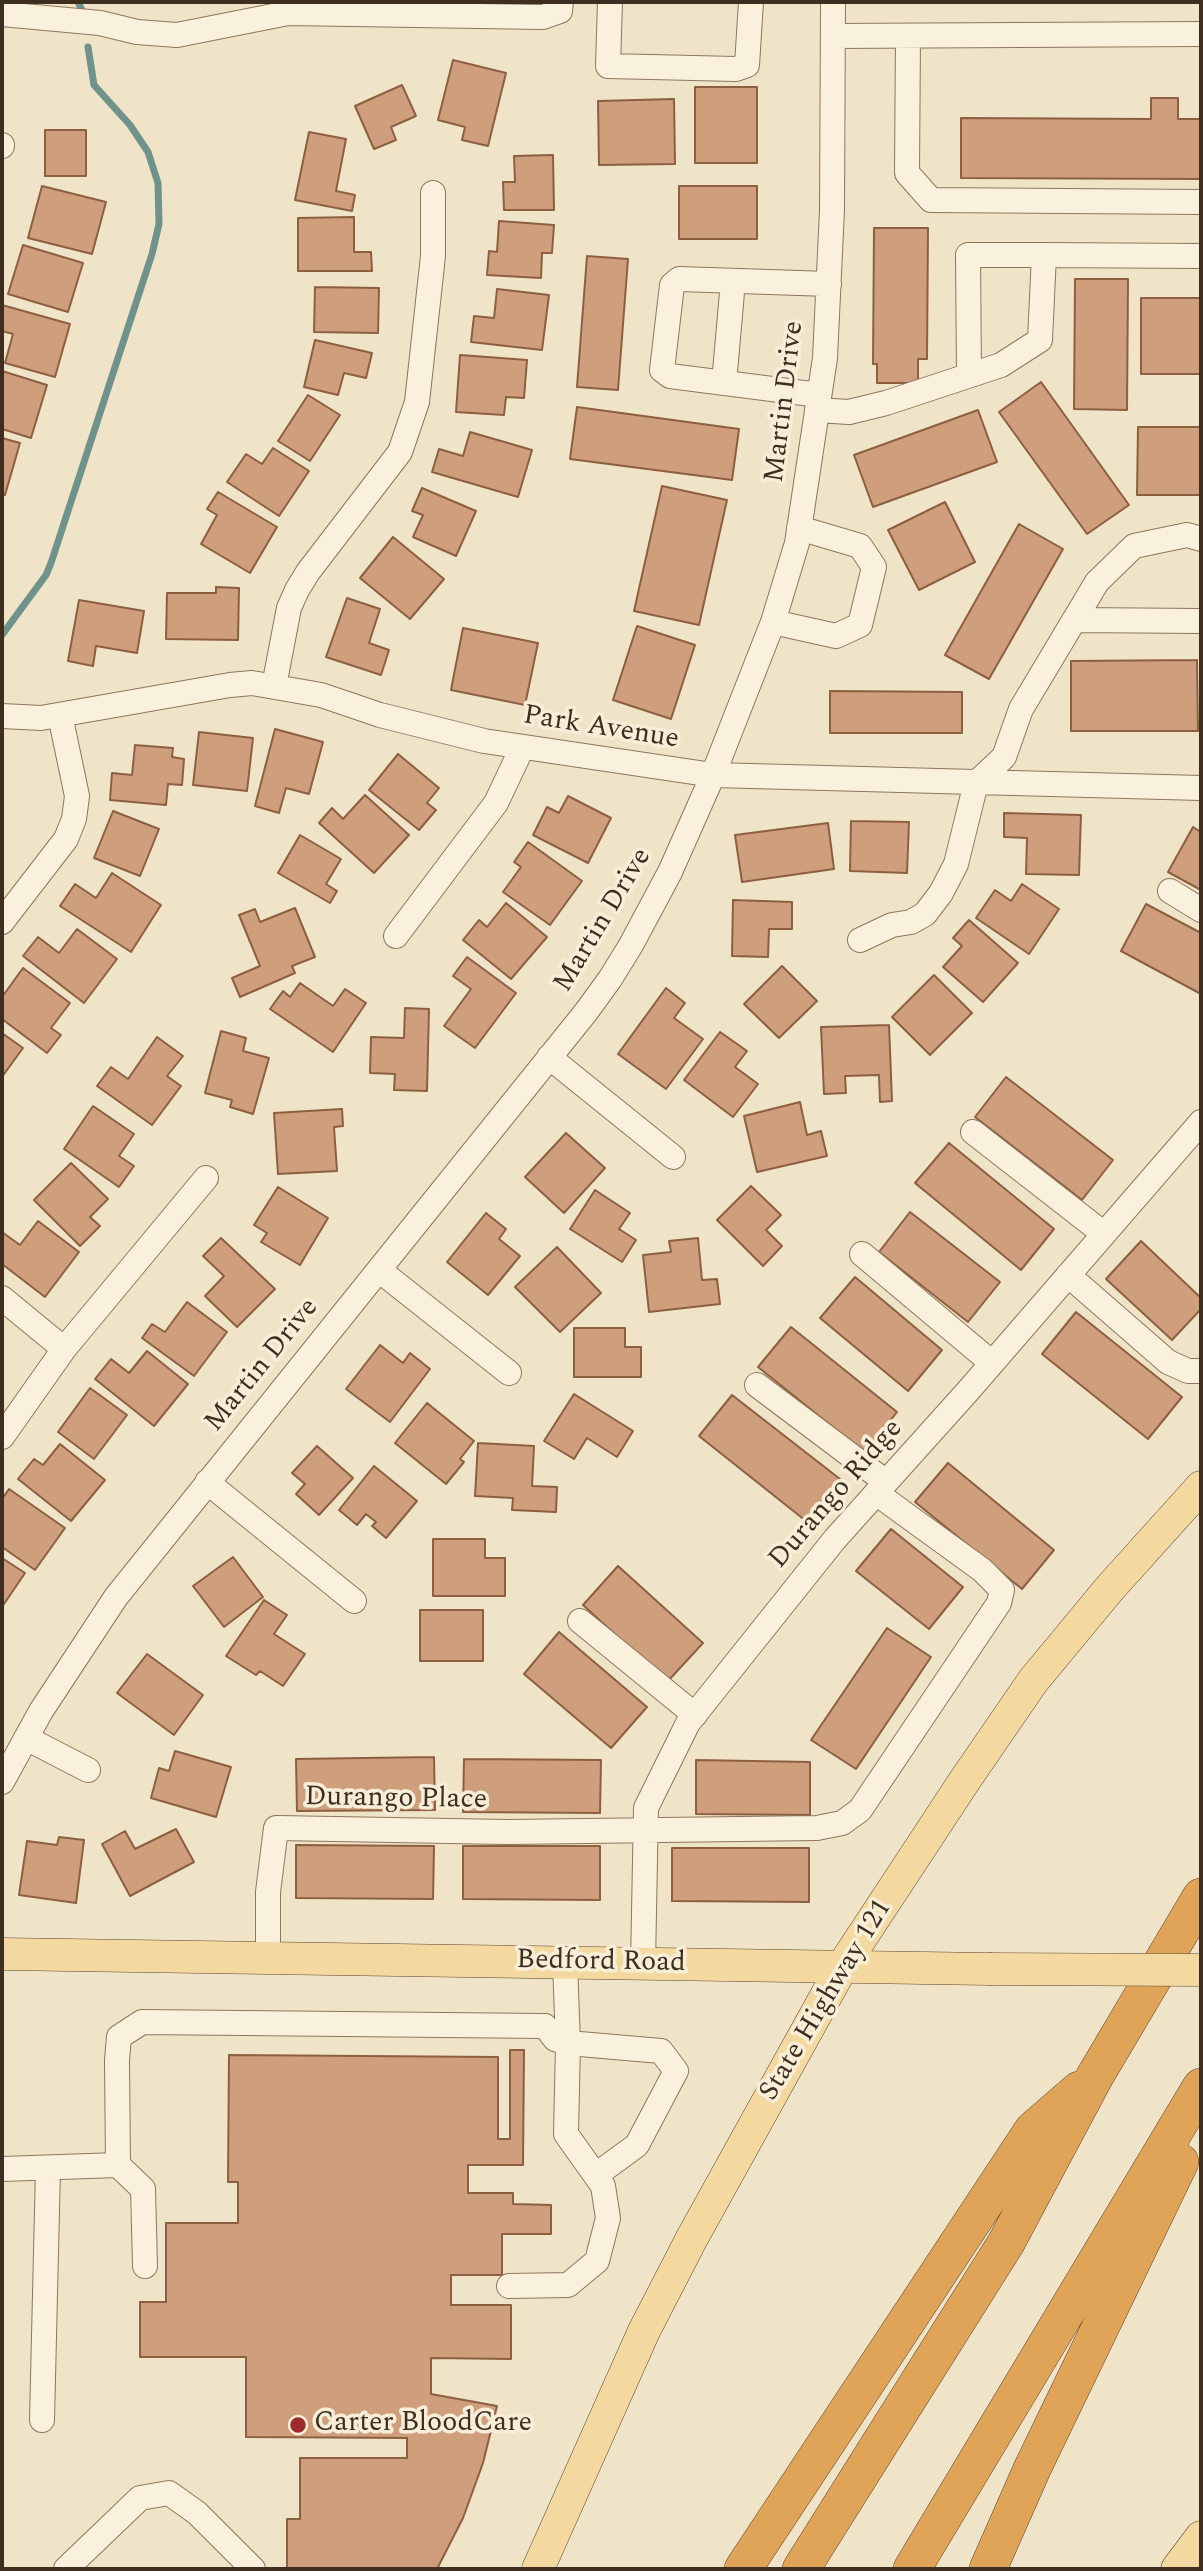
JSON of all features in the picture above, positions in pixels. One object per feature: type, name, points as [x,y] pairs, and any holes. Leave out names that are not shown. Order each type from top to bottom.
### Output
[{"type":"highway","points":[[801,2569],[1006,2243],[1095,2076],[1201,1897]]},
{"type":"highway","points":[[743,2569],[1034,2130],[1095,2076]]},
{"type":"highway","points":[[912,2569],[1201,2087]]},
{"type":"highway","points":[[988,2569],[1032,2469],[1186,2149],[1201,2111]]},
{"type":"main road","name":"State Highway 121","points":[[538,2569],[644,2331],[692,2238],[842,1967],[965,1780],[1034,1681],[1110,1588],[1201,1487]]},
{"type":"main road","name":"Bedford Road","points":[[2,1954],[1201,1970]]},
{"type":"main road","points":[[1177,2569],[1201,2537]]},
{"type":"street","points":[[2,14],[100,23],[136,32],[177,35],[286,8],[543,17],[560,11],[561,2]]},
{"type":"street","points":[[610,2],[608,66],[736,69],[747,65],[751,2]]},
{"type":"street","name":"Martin Drive","points":[[2,1782],[26,1738],[116,1597],[610,979],[670,872],[713,775],[773,622],[797,543],[825,358],[832,210],[833,2]]},
{"type":"street","points":[[834,36],[1201,34]]},
{"type":"street","points":[[908,36],[907,173],[931,200],[1201,202]]},
{"type":"street","points":[[274,686],[289,608],[297,590],[400,452],[417,402],[433,256],[433,193]]},
{"type":"street","points":[[969,374],[968,255],[1201,256]]},
{"type":"street","points":[[828,284],[679,279],[672,285],[662,370],[670,376],[724,383],[818,402],[849,412],[886,404],[1001,365],[1040,340],[1044,255]]},
{"type":"street","points":[[724,383],[733,281]]},
{"type":"street","points":[[773,622],[836,636],[860,625],[874,567],[860,546],[799,528]]},
{"type":"street","points":[[860,940],[892,925],[911,922],[925,914],[941,893],[956,864],[976,783],[1004,757],[1021,709],[1097,582],[1134,545],[1187,535],[1201,539]]},
{"type":"street","points":[[1074,620],[1201,621]]},
{"type":"street","name":"Park Avenue","points":[[2,716],[23,719],[60,716],[230,685],[274,686],[321,695],[422,726],[522,748],[713,775],[1201,788]]},
{"type":"street","points":[[2,922],[66,839],[74,818],[77,796],[60,716]]},
{"type":"street","points":[[396,936],[496,803],[522,748]]},
{"type":"street","points":[[1170,891],[1201,910]]},
{"type":"street","points":[[549,1057],[673,1157]]},
{"type":"street","name":"Durango Ridge","points":[[643,1964],[646,1808],[688,1723],[835,1539],[1201,1122]]},
{"type":"street","points":[[973,1132],[1104,1234]]},
{"type":"street","points":[[2,1437],[64,1349],[206,1178]]},
{"type":"street","points":[[862,1254],[992,1363]]},
{"type":"street","points":[[379,1270],[509,1373]]},
{"type":"street","points":[[1068,1275],[1168,1362],[1188,1371],[1201,1371]]},
{"type":"street","points":[[2,1298],[64,1349]]},
{"type":"street","points":[[645,1829],[817,1828],[842,1823],[860,1810],[999,1602],[1002,1590],[982,1570],[757,1385]]},
{"type":"street","points":[[207,1482],[354,1601]]},
{"type":"street","points":[[580,1620],[695,1715]]},
{"type":"street","points":[[26,1738],[88,1770]]},
{"type":"street","name":"Durango Place","points":[[268,1958],[268,1892],[276,1828],[508,1832],[645,1829]]},
{"type":"street","points":[[509,2286],[568,2286],[597,2261],[608,2218],[603,2186],[566,2134],[568,2043],[565,1963]]},
{"type":"street","points":[[145,2266],[143,2189],[118,2165],[117,2060],[120,2037],[142,2022],[545,2026],[555,2039],[568,2043],[662,2051],[676,2071],[637,2145],[596,2175]]},
{"type":"street","points":[[2,2169],[118,2165]]},
{"type":"street","points":[[41,2420],[48,2169]]},
{"type":"street","points":[[66,2569],[140,2498],[169,2493],[197,2513],[253,2569]]},
{"type":"building","points":[[453,60],[506,73],[488,146],[462,140],[465,127],[438,120]]},
{"type":"building","points":[[402,85],[416,116],[391,127],[396,140],[374,149],[355,106]]},
{"type":"building","points":[[695,87],[757,87],[757,163],[695,163]]},
{"type":"building","points":[[1151,98],[1178,98],[1178,119],[1201,119],[1201,179],[961,178],[961,118],[1151,119]]},
{"type":"building","points":[[674,99],[675,164],[599,165],[598,101]]},
{"type":"building","points":[[45,130],[86,130],[86,176],[45,176]]},
{"type":"building","points":[[309,132],[346,139],[336,191],[355,195],[352,211],[295,200]]},
{"type":"building","points":[[553,155],[554,210],[504,210],[503,182],[515,182],[514,156]]},
{"type":"building","points":[[42,186],[106,202],[92,254],[28,238]]},
{"type":"building","points":[[679,186],[757,186],[757,239],[679,239]]},
{"type":"building","points":[[354,217],[354,252],[371,252],[372,271],[298,271],[298,218]]},
{"type":"building","points":[[499,221],[554,225],[552,253],[542,253],[541,278],[487,275],[489,251],[497,252]]},
{"type":"building","points":[[874,228],[928,228],[927,359],[918,359],[918,383],[877,383],[877,364],[873,364]]},
{"type":"building","points":[[23,245],[83,263],[68,312],[8,294]]},
{"type":"building","points":[[587,256],[628,259],[618,390],[577,387]]},
{"type":"building","points":[[1075,279],[1128,279],[1127,410],[1074,409]]},
{"type":"building","points":[[315,287],[379,288],[378,333],[314,332]]},
{"type":"building","points":[[497,289],[549,295],[542,350],[471,342],[474,316],[494,318]]},
{"type":"building","points":[[1141,298],[1201,298],[1201,374],[1141,374]]},
{"type":"building","points":[[2,305],[70,324],[55,377],[5,363],[13,334],[2,331]]},
{"type":"building","points":[[315,340],[372,353],[366,378],[344,373],[338,395],[304,387]]},
{"type":"building","points":[[460,355],[527,360],[524,398],[506,397],[504,415],[456,412]]},
{"type":"building","points":[[2,371],[47,385],[31,438],[2,429]]},
{"type":"building","points":[[1041,382],[1129,505],[1087,534],[999,412]]},
{"type":"building","points":[[308,395],[340,415],[310,461],[278,441]]},
{"type":"building","points":[[577,407],[739,429],[732,480],[570,459]]},
{"type":"building","points":[[978,410],[997,462],[873,507],[854,455]]},
{"type":"building","points":[[1138,427],[1201,427],[1201,495],[1137,495]]},
{"type":"building","points":[[470,432],[532,450],[518,497],[432,472],[439,449],[463,456]]},
{"type":"building","points":[[2,438],[20,443],[5,495],[2,495]]},
{"type":"building","points":[[273,448],[309,471],[279,516],[227,482],[246,454],[262,464]]},
{"type":"building","points":[[662,486],[727,500],[699,625],[634,611]]},
{"type":"building","points":[[422,488],[476,511],[456,556],[413,537],[423,515],[412,511]]},
{"type":"building","points":[[218,492],[277,527],[250,573],[201,544],[217,515],[207,509]]},
{"type":"building","points":[[945,502],[975,562],[919,590],[888,530]]},
{"type":"building","points":[[1019,524],[1063,549],[989,679],[945,655]]},
{"type":"building","points":[[393,537],[444,579],[410,619],[360,578]]},
{"type":"building","points":[[216,587],[239,588],[238,640],[166,639],[167,593],[216,593]]},
{"type":"building","points":[[347,598],[380,609],[369,643],[389,650],[381,675],[326,657]]},
{"type":"building","points":[[79,600],[144,611],[137,653],[96,646],[93,666],[68,661]]},
{"type":"building","points":[[637,626],[695,645],[671,719],[613,700]]},
{"type":"building","points":[[463,628],[538,643],[525,705],[451,690]]},
{"type":"building","points":[[1197,660],[1198,731],[1071,731],[1071,661]]},
{"type":"building","points":[[830,691],[962,692],[962,733],[830,733]]},
{"type":"building","points":[[275,729],[323,742],[309,794],[286,788],[279,813],[255,806]]},
{"type":"building","points":[[199,732],[253,738],[247,791],[193,785]]},
{"type":"building","points":[[135,745],[173,748],[172,757],[184,759],[182,785],[168,784],[166,805],[110,800],[112,773],[132,775]]},
{"type":"building","points":[[398,754],[439,788],[427,803],[436,810],[419,830],[369,790]]},
{"type":"building","points":[[365,795],[409,835],[374,873],[319,823],[332,808],[343,819]]},
{"type":"building","points":[[568,796],[611,818],[588,863],[533,835],[547,807],[559,813]]},
{"type":"building","points":[[113,811],[159,829],[140,876],[94,858]]},
{"type":"building","points":[[1004,813],[1081,815],[1079,875],[1026,874],[1027,838],[1004,837]]},
{"type":"building","points":[[851,821],[909,822],[907,873],[850,871]]},
{"type":"building","points":[[828,823],[834,869],[742,882],[735,835]]},
{"type":"building","points":[[1193,827],[1201,832],[1201,890],[1168,872]]},
{"type":"building","points":[[300,835],[341,859],[326,884],[337,891],[330,903],[278,873]]},
{"type":"building","points":[[528,842],[582,881],[550,925],[503,892],[521,867],[514,862]]},
{"type":"building","points":[[112,873],[161,905],[131,952],[60,906],[75,884],[96,898]]},
{"type":"building","points":[[1022,884],[1059,909],[1029,954],[976,918],[995,890],[1011,901]]},
{"type":"building","points":[[733,900],[792,902],[792,929],[769,929],[768,957],[732,956]]},
{"type":"building","points":[[506,903],[547,937],[511,979],[463,940],[479,920],[487,927]]},
{"type":"building","points":[[1146,904],[1201,933],[1201,994],[1121,951]]},
{"type":"building","points":[[295,908],[315,957],[292,966],[295,973],[240,997],[232,978],[260,966],[239,915],[255,909],[260,922]]},
{"type":"building","points":[[969,920],[1018,963],[983,1002],[943,967],[962,946],[953,938]]},
{"type":"building","points":[[77,929],[117,959],[84,1003],[23,956],[38,937],[59,953]]},
{"type":"building","points":[[467,957],[516,993],[475,1048],[444,1026],[471,989],[453,976]]},
{"type":"building","points":[[782,966],[817,1001],[779,1038],[744,1004]]},
{"type":"building","points":[[23,968],[70,1003],[51,1028],[61,1035],[47,1053],[2,1019],[2,997]]},
{"type":"building","points":[[934,975],[972,1013],[930,1055],[892,1017]]},
{"type":"building","points":[[300,983],[333,1006],[345,989],[366,1003],[333,1052],[270,1009],[283,991],[290,997]]},
{"type":"building","points":[[666,988],[685,1003],[674,1018],[703,1039],[666,1089],[618,1054]]},
{"type":"building","points":[[405,1008],[429,1009],[427,1091],[394,1090],[395,1074],[370,1073],[371,1037],[404,1038]]},
{"type":"building","points":[[889,1025],[892,1101],[880,1102],[879,1075],[845,1076],[846,1093],[824,1094],[821,1027]]},
{"type":"building","points":[[221,1031],[246,1038],[243,1051],[269,1058],[253,1114],[230,1107],[232,1100],[205,1093]]},
{"type":"building","points":[[720,1032],[747,1051],[735,1067],[758,1084],[733,1117],[684,1080]]},
{"type":"building","points":[[2,1033],[23,1048],[2,1077]]},
{"type":"building","points":[[157,1037],[183,1056],[167,1076],[181,1086],[152,1125],[97,1086],[111,1067],[128,1079]]},
{"type":"building","points":[[1006,1077],[1113,1160],[1082,1200],[975,1117]]},
{"type":"building","points":[[800,1102],[807,1135],[821,1131],[827,1156],[757,1172],[744,1116]]},
{"type":"building","points":[[93,1106],[134,1134],[119,1156],[134,1166],[119,1187],[64,1149]]},
{"type":"building","points":[[342,1109],[343,1126],[334,1127],[337,1171],[278,1174],[274,1113]]},
{"type":"building","points":[[566,1133],[605,1168],[564,1213],[525,1177]]},
{"type":"building","points":[[949,1143],[1054,1229],[1021,1270],[915,1183]]},
{"type":"building","points":[[71,1163],[108,1199],[90,1217],[100,1226],[80,1246],[34,1200]]},
{"type":"building","points":[[751,1186],[781,1215],[766,1230],[782,1246],[763,1266],[717,1220]]},
{"type":"building","points":[[278,1187],[328,1218],[300,1265],[261,1242],[267,1233],[254,1225]]},
{"type":"building","points":[[595,1190],[630,1213],[619,1229],[636,1240],[622,1262],[570,1229]]},
{"type":"building","points":[[910,1212],[1000,1282],[968,1322],[879,1252]]},
{"type":"building","points":[[486,1213],[506,1229],[499,1239],[520,1256],[488,1295],[447,1262]]},
{"type":"building","points":[[38,1221],[79,1252],[45,1297],[2,1264],[2,1232],[20,1245]]},
{"type":"building","points":[[221,1238],[275,1289],[237,1327],[205,1296],[224,1276],[203,1256]]},
{"type":"building","points":[[698,1238],[702,1280],[717,1279],[720,1304],[649,1312],[643,1255],[671,1252],[669,1241]]},
{"type":"building","points":[[1141,1241],[1201,1298],[1201,1309],[1172,1340],[1106,1279]]},
{"type":"building","points":[[557,1247],[601,1293],[560,1332],[515,1287]]},
{"type":"building","points":[[855,1277],[942,1350],[908,1391],[820,1318]]},
{"type":"building","points":[[187,1302],[227,1332],[194,1376],[142,1338],[152,1324],[165,1332]]},
{"type":"building","points":[[1076,1312],[1182,1397],[1148,1439],[1042,1354]]},
{"type":"building","points":[[791,1327],[897,1412],[865,1453],[758,1367]]},
{"type":"building","points":[[574,1328],[625,1328],[625,1347],[641,1347],[641,1377],[574,1377]]},
{"type":"building","points":[[380,1345],[403,1363],[410,1353],[430,1369],[390,1422],[346,1389]]},
{"type":"building","points":[[147,1351],[188,1384],[154,1426],[95,1379],[111,1359],[129,1373]]},
{"type":"building","points":[[90,1388],[127,1415],[94,1459],[58,1432]]},
{"type":"building","points":[[574,1394],[633,1431],[617,1457],[587,1438],[574,1459],[544,1441]]},
{"type":"building","points":[[732,1395],[840,1479],[806,1521],[699,1436]]},
{"type":"building","points":[[427,1403],[474,1441],[460,1459],[464,1462],[446,1484],[395,1443]]},
{"type":"building","points":[[478,1443],[534,1446],[532,1486],[557,1487],[556,1512],[512,1510],[513,1498],[475,1496]]},
{"type":"building","points":[[60,1444],[105,1480],[71,1521],[18,1479],[34,1459],[43,1465]]},
{"type":"building","points":[[317,1446],[353,1478],[319,1515],[296,1494],[305,1484],[292,1473]]},
{"type":"building","points":[[948,1463],[1054,1550],[1022,1589],[915,1502]]},
{"type":"building","points":[[374,1466],[417,1501],[386,1538],[372,1526],[376,1522],[366,1514],[357,1525],[339,1510]]},
{"type":"building","points":[[9,1489],[65,1528],[35,1570],[2,1547],[2,1499]]},
{"type":"building","points":[[891,1529],[963,1587],[929,1629],[856,1571]]},
{"type":"building","points":[[433,1539],[485,1539],[485,1558],[505,1558],[505,1596],[433,1596]]},
{"type":"building","points":[[233,1557],[263,1597],[224,1627],[193,1586]]},
{"type":"building","points":[[2,1558],[25,1573],[2,1607]]},
{"type":"building","points":[[618,1566],[703,1643],[667,1682],[583,1605]]},
{"type":"building","points":[[264,1600],[287,1615],[274,1634],[305,1654],[283,1686],[260,1671],[256,1675],[226,1656]]},
{"type":"building","points":[[420,1610],[483,1610],[483,1661],[420,1661]]},
{"type":"building","points":[[887,1628],[931,1657],[856,1769],[811,1740]]},
{"type":"building","points":[[559,1632],[647,1707],[611,1748],[524,1674]]},
{"type":"building","points":[[147,1654],[203,1695],[174,1735],[117,1693]]},
{"type":"building","points":[[175,1751],[231,1767],[216,1817],[151,1798],[159,1768],[169,1771]]},
{"type":"building","points":[[434,1757],[435,1810],[297,1811],[296,1759]]},
{"type":"building","points":[[464,1759],[601,1760],[600,1813],[463,1812]]},
{"type":"building","points":[[696,1760],[810,1762],[810,1815],[696,1814]]},
{"type":"building","points":[[176,1829],[194,1862],[130,1896],[102,1844],[125,1831],[135,1849]]},
{"type":"building","points":[[59,1837],[84,1840],[76,1903],[19,1895],[27,1841],[57,1845]]},
{"type":"building","points":[[296,1845],[434,1846],[433,1899],[296,1898]]},
{"type":"building","points":[[463,1846],[600,1846],[600,1900],[463,1899]]},
{"type":"building","points":[[672,1848],[809,1848],[809,1902],[672,1901]]},
{"type":"building","points":[[510,2050],[524,2050],[523,2165],[468,2165],[468,2193],[513,2193],[513,2204],[551,2205],[551,2234],[502,2234],[502,2275],[451,2275],[451,2305],[511,2305],[511,2359],[431,2358],[431,2394],[497,2406],[483,2463],[463,2518],[437,2569],[287,2569],[287,2519],[300,2519],[300,2458],[407,2458],[407,2438],[246,2437],[246,2357],[140,2357],[140,2302],[166,2302],[166,2223],[238,2223],[238,2182],[228,2182],[229,2055],[498,2057],[498,2139],[510,2139]]},
{"type":"waterway","points":[[78,2],[81,8]]},
{"type":"waterway","points":[[2,635],[46,575],[51,563],[152,254],[159,224],[158,183],[148,152],[130,125],[94,85],[88,47]]},
{"type":"place","name":"Carter BloodCare","points":[[298,2425]]}]
